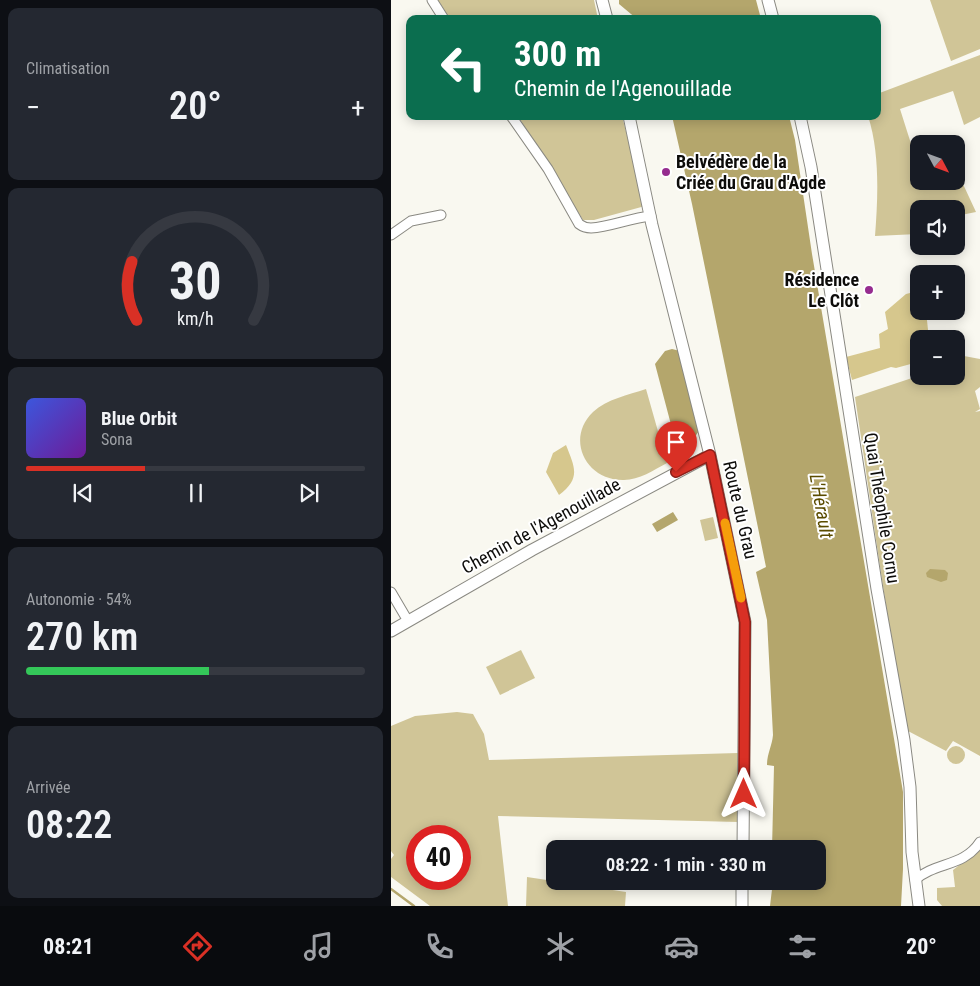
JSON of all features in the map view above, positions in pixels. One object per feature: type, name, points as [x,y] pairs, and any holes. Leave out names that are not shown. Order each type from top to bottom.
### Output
[{"type":"street","points":[[432,0],[441,15]]},
{"type":"street","points":[[602,0],[606,15]]},
{"type":"street","points":[[767,0],[772,15]]},
{"type":"street","points":[[514,120],[548,170],[579,224],[585,228],[592,228],[629,218],[651,216]]},
{"type":"street","name":"Route du Grau","points":[[630,120],[651,216],[710,455],[745,622],[743,840]]},
{"type":"street","name":"Quai Théophile Cornu","points":[[801,120],[811,167],[877,589],[904,740],[910,787],[915,880],[919,906]]},
{"type":"street","points":[[391,235],[411,222],[441,215]]},
{"type":"street","name":"Chemin de l'Agenouillade","points":[[391,631],[532,550],[710,455]]},
{"type":"street","points":[[391,592],[408,621]]},
{"type":"street","points":[[915,880],[922,874],[961,860],[975,849],[980,842]]},
{"type":"street","points":[[741,906],[742,890]]},
{"type":"shaded area","points":[[438,0],[594,0],[597,15],[447,15]]},
{"type":"shaded area","points":[[930,0],[980,0],[980,49],[951,61]]},
{"type":"shaded area","points":[[980,55],[980,117],[964,125],[953,91],[900,109],[910,141],[910,190],[965,190],[965,188],[976,212],[965,214],[965,200],[910,200],[910,234],[875,236],[876,160],[875,145],[869,120],[881,120],[881,92]]},
{"type":"shaded area","points":[[520,120],[623,120],[645,206],[594,220],[583,220]]},
{"type":"shaded area","points":[[910,293],[910,320],[927,320],[928,330],[910,330],[910,364],[896,368],[891,367],[852,380],[846,357],[880,348],[879,334],[888,329],[885,312],[906,294]]},
{"type":"shaded area","points":[[965,356],[980,359],[980,387],[975,391],[980,409],[975,412],[980,411],[980,756],[953,741],[946,751],[908,731],[886,606],[855,397],[910,379],[910,385],[965,385]]},
{"type":"shaded area","points":[[646,389],[667,463],[630,480],[611,478],[599,474],[590,466],[580,446],[581,434],[585,423],[593,412],[605,404]]},
{"type":"shaded area","points":[[566,445],[574,466],[574,472],[571,483],[559,495],[546,472],[553,453]]},
{"type":"shaded area","points":[[713,517],[718,538],[705,541],[700,520]]},
{"type":"shaded area","points":[[521,650],[535,678],[500,695],[486,667]]},
{"type":"shaded area","points":[[457,712],[473,714],[484,734],[489,760],[738,753],[738,822],[498,816],[508,906],[430,906],[408,890],[471,890],[471,825],[406,825],[406,888],[391,877],[391,859],[394,855],[391,851],[391,726],[415,716]]},
{"type":"shaded area","points":[[956,746],[962,749],[965,755],[962,761],[956,764],[950,761],[947,755],[950,749]]},
{"type":"shaded area","points":[[980,849],[980,906],[942,906],[937,900],[937,888],[955,887],[953,870]]},
{"type":"shaded area","points":[[527,877],[546,880],[546,890],[613,890],[626,892],[625,906],[526,906]]},
{"type":"water","points":[[619,0],[756,0],[760,15],[632,15],[619,4]]},
{"type":"water","name":"L'Hérault","points":[[673,120],[790,120],[795,140],[812,254],[903,792],[901,906],[770,906],[772,890],[826,890],[826,840],[772,840],[774,766],[767,765],[773,735],[767,620],[756,572],[766,567],[692,204]]},
{"type":"water","points":[[672,349],[680,351],[699,431],[691,442],[684,445],[674,436],[655,364],[665,351]]},
{"type":"water","points":[[673,512],[678,520],[657,532],[652,524]]},
{"type":"water","points":[[930,569],[945,570],[948,573],[947,580],[941,582],[927,577],[926,573]]},
{"type":"waterway","points":[[391,889],[414,906]]},
{"type":"slow traffic","points":[[725,523],[741,598]]},
{"type":"place","name":"Belvédère de la Criée du Grau d'Agde","points":[[666,172]]},
{"type":"place","name":"Résidence Le Clôt","points":[[869,290]]},
{"type":"route","points":[[676,472],[710,455],[745,622],[744,794]]}]
